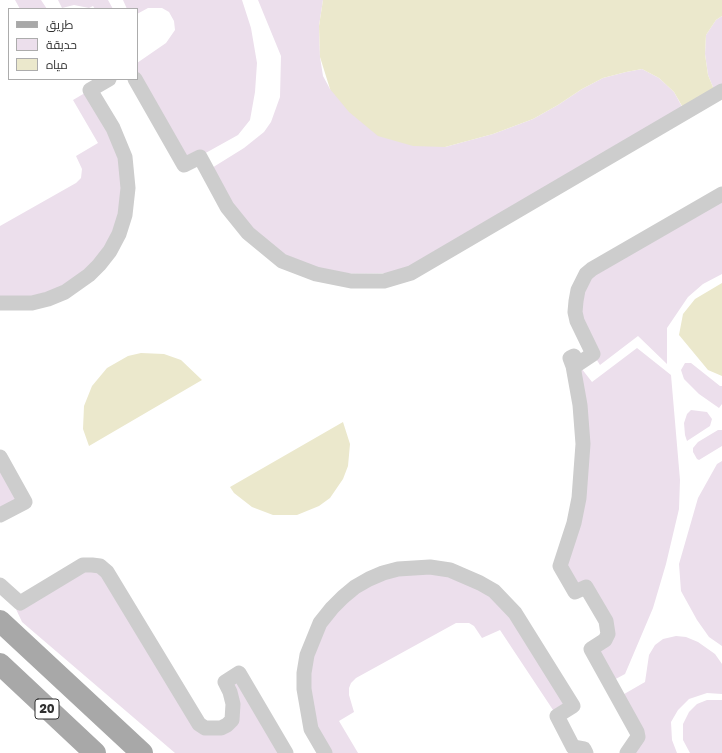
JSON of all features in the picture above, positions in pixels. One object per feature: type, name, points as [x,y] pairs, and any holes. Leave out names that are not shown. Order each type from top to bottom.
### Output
[{"type":"main road","points":[[0,621],[142,753]]},
{"type":"main road","name":"20","points":[[0,664],[95,753]]},
{"type":"street","points":[[0,303],[32,303],[48,299],[65,292],[89,275],[99,265],[110,251],[119,234],[125,215],[128,188],[125,157],[113,128],[90,90],[107,80]]},
{"type":"street","points":[[136,80],[184,165],[200,157],[227,206],[248,233],[282,261],[316,274],[351,281],[384,281],[411,274],[722,91]]},
{"type":"street","points":[[627,753],[638,737],[637,732],[591,649],[605,640],[608,634],[606,621],[586,586],[575,592],[560,566],[574,522],[579,498],[583,444],[580,405],[573,366],[570,358],[574,356],[578,364],[593,354],[577,321],[575,312],[576,301],[578,290],[586,274],[592,268],[722,194]]},
{"type":"street","points":[[0,457],[25,502],[0,515]]},
{"type":"street","points":[[0,585],[20,603],[83,565],[92,564],[100,566],[107,572],[199,724],[205,728],[220,728],[227,725],[232,720],[233,704],[230,692],[225,682],[239,673],[286,753]]},
{"type":"street","points":[[325,753],[311,729],[304,689],[304,673],[307,655],[320,623],[343,597],[369,579],[383,573],[398,570],[430,567],[450,570],[480,583],[494,591],[515,613],[573,706],[556,716],[573,747],[584,749],[586,753]]},
{"type":"green space","points":[[15,0],[41,0],[46,8],[19,8]]},
{"type":"green space","points":[[58,0],[108,0],[112,8],[94,8],[93,6],[89,8],[74,5],[62,8]]},
{"type":"green space","points":[[123,0],[242,0],[251,28],[257,63],[255,92],[250,120],[238,135],[184,165],[138,80],[138,62],[166,43],[175,30],[174,21],[169,12],[162,8],[148,8],[138,13],[138,8],[127,8]]},
{"type":"green space","points":[[258,0],[323,0],[319,26],[320,57],[323,76],[330,89],[445,147],[493,134],[533,119],[603,78],[642,69],[659,78],[674,92],[685,112],[411,273],[316,274],[248,233],[207,171],[244,148],[264,132],[271,122],[280,97],[281,56]]},
{"type":"green space","points":[[722,16],[722,88],[715,92],[708,75],[705,54],[706,35],[716,20]]},
{"type":"green space","points":[[90,90],[125,157],[119,234],[65,292],[0,303],[0,226],[76,183],[81,178],[82,169],[76,156],[98,143],[73,100]]},
{"type":"green space","points":[[722,194],[722,274],[703,284],[688,297],[667,328],[667,364],[638,336],[600,365],[593,354],[576,301],[586,274]]},
{"type":"green space","points":[[637,348],[671,375],[680,480],[679,509],[666,564],[653,608],[625,674],[610,682],[591,649],[605,640],[586,587],[575,592],[560,566],[574,523],[578,364],[592,382]]},
{"type":"green space","points":[[685,363],[691,363],[722,386],[722,404],[719,408],[699,394],[684,379],[681,370]]},
{"type":"green space","points":[[691,410],[707,412],[712,419],[710,426],[687,441],[684,423],[687,414]]},
{"type":"green space","points":[[718,430],[722,430],[722,446],[699,460],[697,459],[693,452],[693,448],[698,442]]},
{"type":"green space","points":[[0,457],[25,502],[0,515]]},
{"type":"green space","points":[[722,461],[722,646],[709,637],[697,620],[681,591],[679,564],[698,498],[717,464]]},
{"type":"green space","points":[[83,565],[100,566],[199,724],[227,725],[230,692],[239,673],[286,753],[175,753],[22,622],[16,609],[20,603]]},
{"type":"green space","points":[[430,567],[494,591],[573,706],[557,716],[500,630],[482,638],[474,626],[469,623],[456,623],[356,678],[351,683],[349,688],[349,695],[354,712],[339,721],[358,753],[325,753],[308,719],[313,638],[355,587]]},
{"type":"green space","points":[[676,636],[686,637],[698,642],[715,654],[722,664],[722,694],[707,693],[689,699],[678,710],[671,722],[672,740],[677,753],[627,753],[634,743],[619,697],[645,682],[649,655],[655,645],[663,639]]},
{"type":"green space","points":[[707,700],[722,700],[722,753],[690,753],[683,740],[683,724],[689,712],[697,704]]},
{"type":"water","points":[[323,0],[722,0],[722,16],[716,20],[706,35],[705,54],[708,75],[715,92],[722,176],[674,92],[659,78],[642,69],[603,78],[533,119],[493,134],[445,147],[413,146],[378,136],[349,112],[330,89],[320,57],[319,26]]},
{"type":"water","points":[[722,283],[722,376],[708,370],[679,335],[683,314],[695,299]]},
{"type":"water","points":[[141,353],[164,354],[181,360],[202,380],[89,446],[83,429],[84,406],[92,386],[107,368],[128,356]]},
{"type":"water","points":[[343,422],[350,444],[348,466],[343,479],[330,498],[319,506],[297,515],[273,515],[252,507],[234,493],[230,487]]},
{"type":"pier","points":[[718,93],[722,100],[722,178],[684,113]]}]
